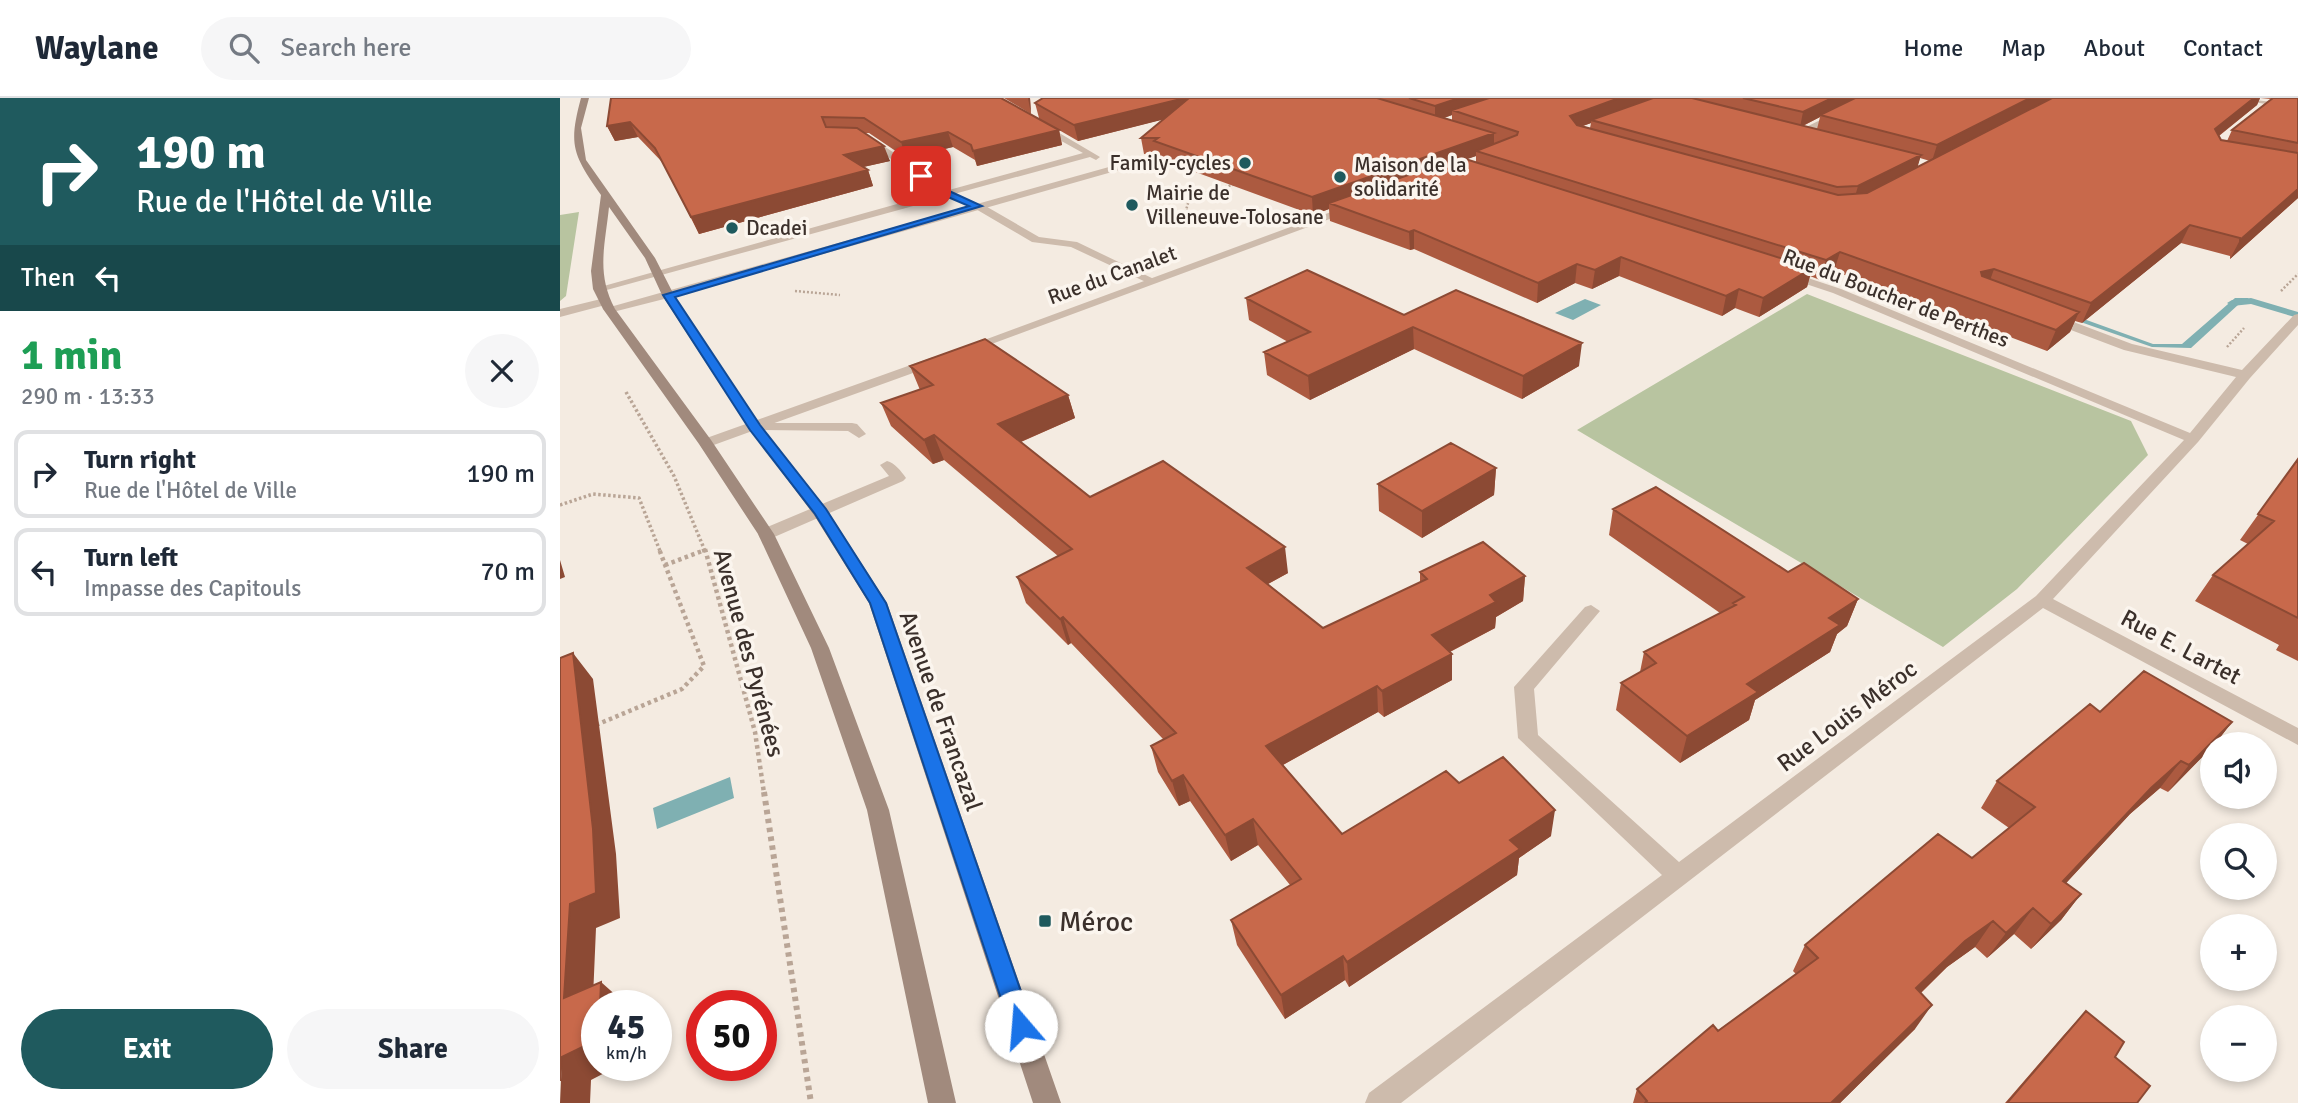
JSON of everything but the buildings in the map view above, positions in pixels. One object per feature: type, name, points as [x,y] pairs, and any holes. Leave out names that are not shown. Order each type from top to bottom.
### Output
[{"type":"main road","name":"Avenue de Francazal","points":[[585,98],[577,128],[581,160],[650,258],[668,295],[755,427],[821,513],[878,603],[1047,1103]]},
{"type":"main road","points":[[606,192],[597,271],[604,300],[706,443],[766,534],[820,648],[878,810],[942,1103]]},
{"type":"street","points":[[1801,132],[1871,98]]},
{"type":"street","points":[[2241,98],[2298,107]]},
{"type":"street","points":[[2259,111],[2269,103]]},
{"type":"street","points":[[604,300],[668,295],[1116,168],[1034,122]]},
{"type":"street","points":[[1776,126],[1814,136]]},
{"type":"street","points":[[854,137],[865,137],[944,192],[978,206],[1036,240],[1073,244],[1152,281]]},
{"type":"street","points":[[560,313],[604,300],[655,273],[1091,154]]},
{"type":"street","name":"Rue du Canalet","points":[[960,352],[1356,206]]},
{"type":"street","name":"Rue du Boucher de Perthes","points":[[1772,269],[1837,291],[2193,439]]},
{"type":"street","points":[[2043,315],[2128,347],[2245,375]]},
{"type":"street","name":"Rue Louis Méroc","points":[[1379,1103],[2042,600],[2193,439],[2245,375],[2296,320]]},
{"type":"street","points":[[706,443],[947,356]]},
{"type":"street","points":[[755,427],[852,427],[859,434]]},
{"type":"street","points":[[766,534],[821,513],[898,478],[887,465]]},
{"type":"street","name":"Rue E. Lartet","points":[[2042,600],[2298,737]]},
{"type":"street","points":[[1591,611],[1524,687],[1528,738],[1679,877]]},
{"type":"path","points":[[1173,160],[1136,162],[1199,170]]},
{"type":"path","points":[[1206,220],[1186,210],[1190,197],[1238,183]]},
{"type":"path","points":[[2276,297],[2298,274]]},
{"type":"path","points":[[792,290],[840,295]]},
{"type":"path","points":[[2227,346],[2244,328]]},
{"type":"path","name":"Avenue des Pyrénées","points":[[620,380],[674,477],[705,550],[755,732],[811,1103]]},
{"type":"path","points":[[560,505],[593,494],[639,498],[704,666],[682,689],[584,730]]},
{"type":"path","points":[[665,565],[705,550]]},
{"type":"green space","points":[[579,212],[566,296],[560,301],[560,215]]},
{"type":"green space","points":[[1807,294],[2131,421],[2148,455],[2017,589],[1943,647],[1577,430]]},
{"type":"water","points":[[1481,120],[2081,318],[2153,344],[2182,344],[2235,298],[2248,298],[2252,304],[2239,304],[2191,348],[2152,347],[1898,258]]},
{"type":"water","points":[[1585,299],[1601,305],[1573,320],[1555,313]]},
{"type":"water","points":[[730,777],[734,798],[657,829],[653,808]]},
{"type":"waterway","points":[[2232,303],[2251,301],[2298,315]]},
{"type":"place","name":"Family-cycles","points":[[1245,163]]},
{"type":"place","name":"Maison de la solidarité","points":[[1340,177]]},
{"type":"place","name":"Mairie de Villeneuve-Tolosane","points":[[1132,205]]},
{"type":"place","name":"Dcadei","points":[[732,228]]},
{"type":"place","name":"Méroc","points":[[1045,921]]},
{"type":"route","points":[[921,176],[944,192],[978,206],[668,295],[755,427],[821,513],[878,603],[1021,1026]]}]
